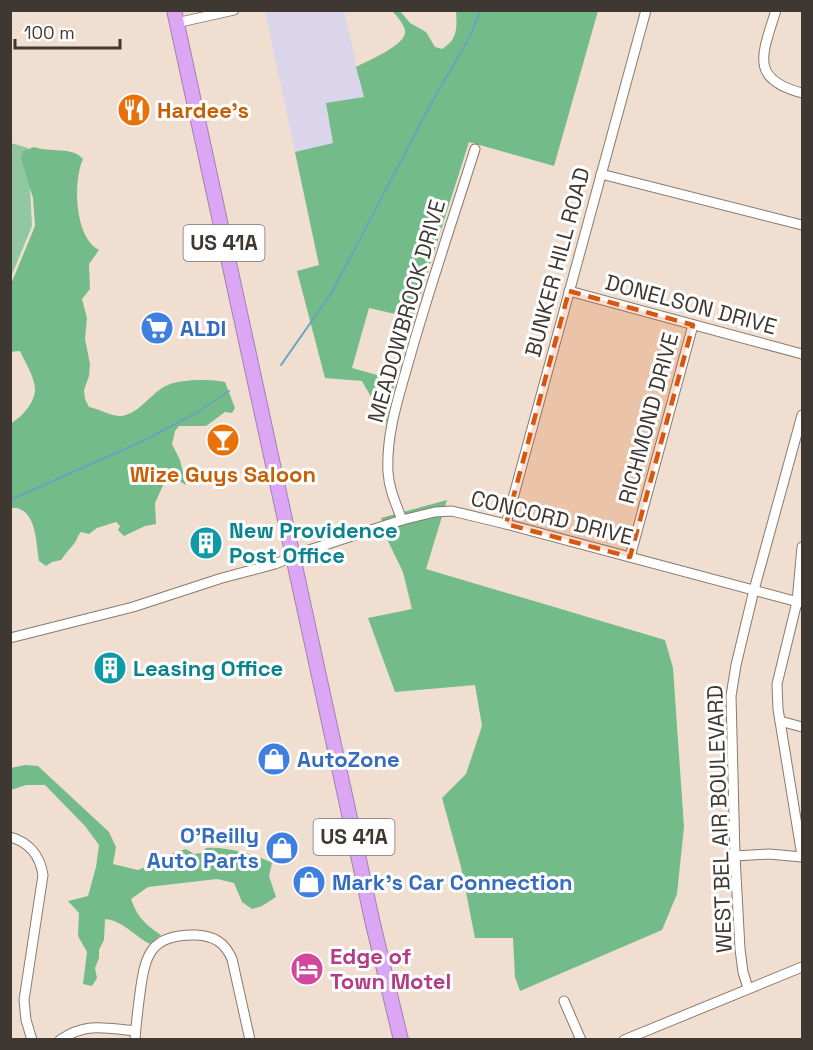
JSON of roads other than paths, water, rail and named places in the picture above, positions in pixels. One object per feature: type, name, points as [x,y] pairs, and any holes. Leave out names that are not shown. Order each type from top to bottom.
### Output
[{"type":"highway","name":"US 41A","points":[[175,17],[373,924],[401,1040]]},
{"type":"street","points":[[175,17],[234,10]]},
{"type":"street","name":"BUNKER HILL ROAD","points":[[506,524],[646,10]]},
{"type":"street","points":[[776,10],[764,56],[766,73],[773,82],[802,93]]},
{"type":"street","name":"MEADOWBROOK DRIVE","points":[[402,520],[391,492],[388,472],[393,419],[420,320],[475,149]]},
{"type":"street","points":[[601,174],[802,225]]},
{"type":"street","name":"DONELSON DRIVE","points":[[569,291],[802,354]]},
{"type":"street","name":"RICHMOND DRIVE","points":[[630,557],[693,324]]},
{"type":"street","name":"WEST BEL AIR BOULEVARD","points":[[748,988],[740,949],[731,696],[754,590],[802,415]]},
{"type":"street","name":"CONCORD DRIVE","points":[[10,638],[133,607],[222,578],[275,564],[402,520],[435,512],[452,511],[800,602]]},
{"type":"street","points":[[735,856],[769,854],[802,856],[780,721],[777,684],[800,602],[802,547]]},
{"type":"street","points":[[780,721],[802,727]]},
{"type":"street","points":[[10,837],[19,839],[36,855],[42,866],[43,875],[24,1000],[26,1020],[32,1040]]},
{"type":"street","points":[[60,1040],[84,1027],[135,1035],[144,963],[150,951],[167,940],[198,935],[219,940],[228,951],[250,1040]]},
{"type":"street","points":[[624,1040],[802,968]]},
{"type":"street","points":[[564,1001],[580,1040]]},
{"type":"waterway","points":[[281,365],[332,292],[433,100],[469,38],[481,10]]},
{"type":"waterway","points":[[10,500],[143,441],[198,412],[229,391]]},
{"type":"place","name":"Hardee's","points":[[134,110]]},
{"type":"place","name":"ALDI","points":[[157,328]]},
{"type":"place","name":"Wize Guys Saloon","points":[[223,440]]},
{"type":"place","name":"New Providence Post Office","points":[[206,543]]},
{"type":"place","name":"Leasing Office","points":[[110,668]]},
{"type":"place","name":"AutoZone","points":[[274,759]]},
{"type":"place","name":"O'Reilly Auto Parts","points":[[282,848]]},
{"type":"place","name":"Mark's Car Connection","points":[[309,882]]},
{"type":"place","name":"Edge of Town Motel","points":[[307,969]]}]
